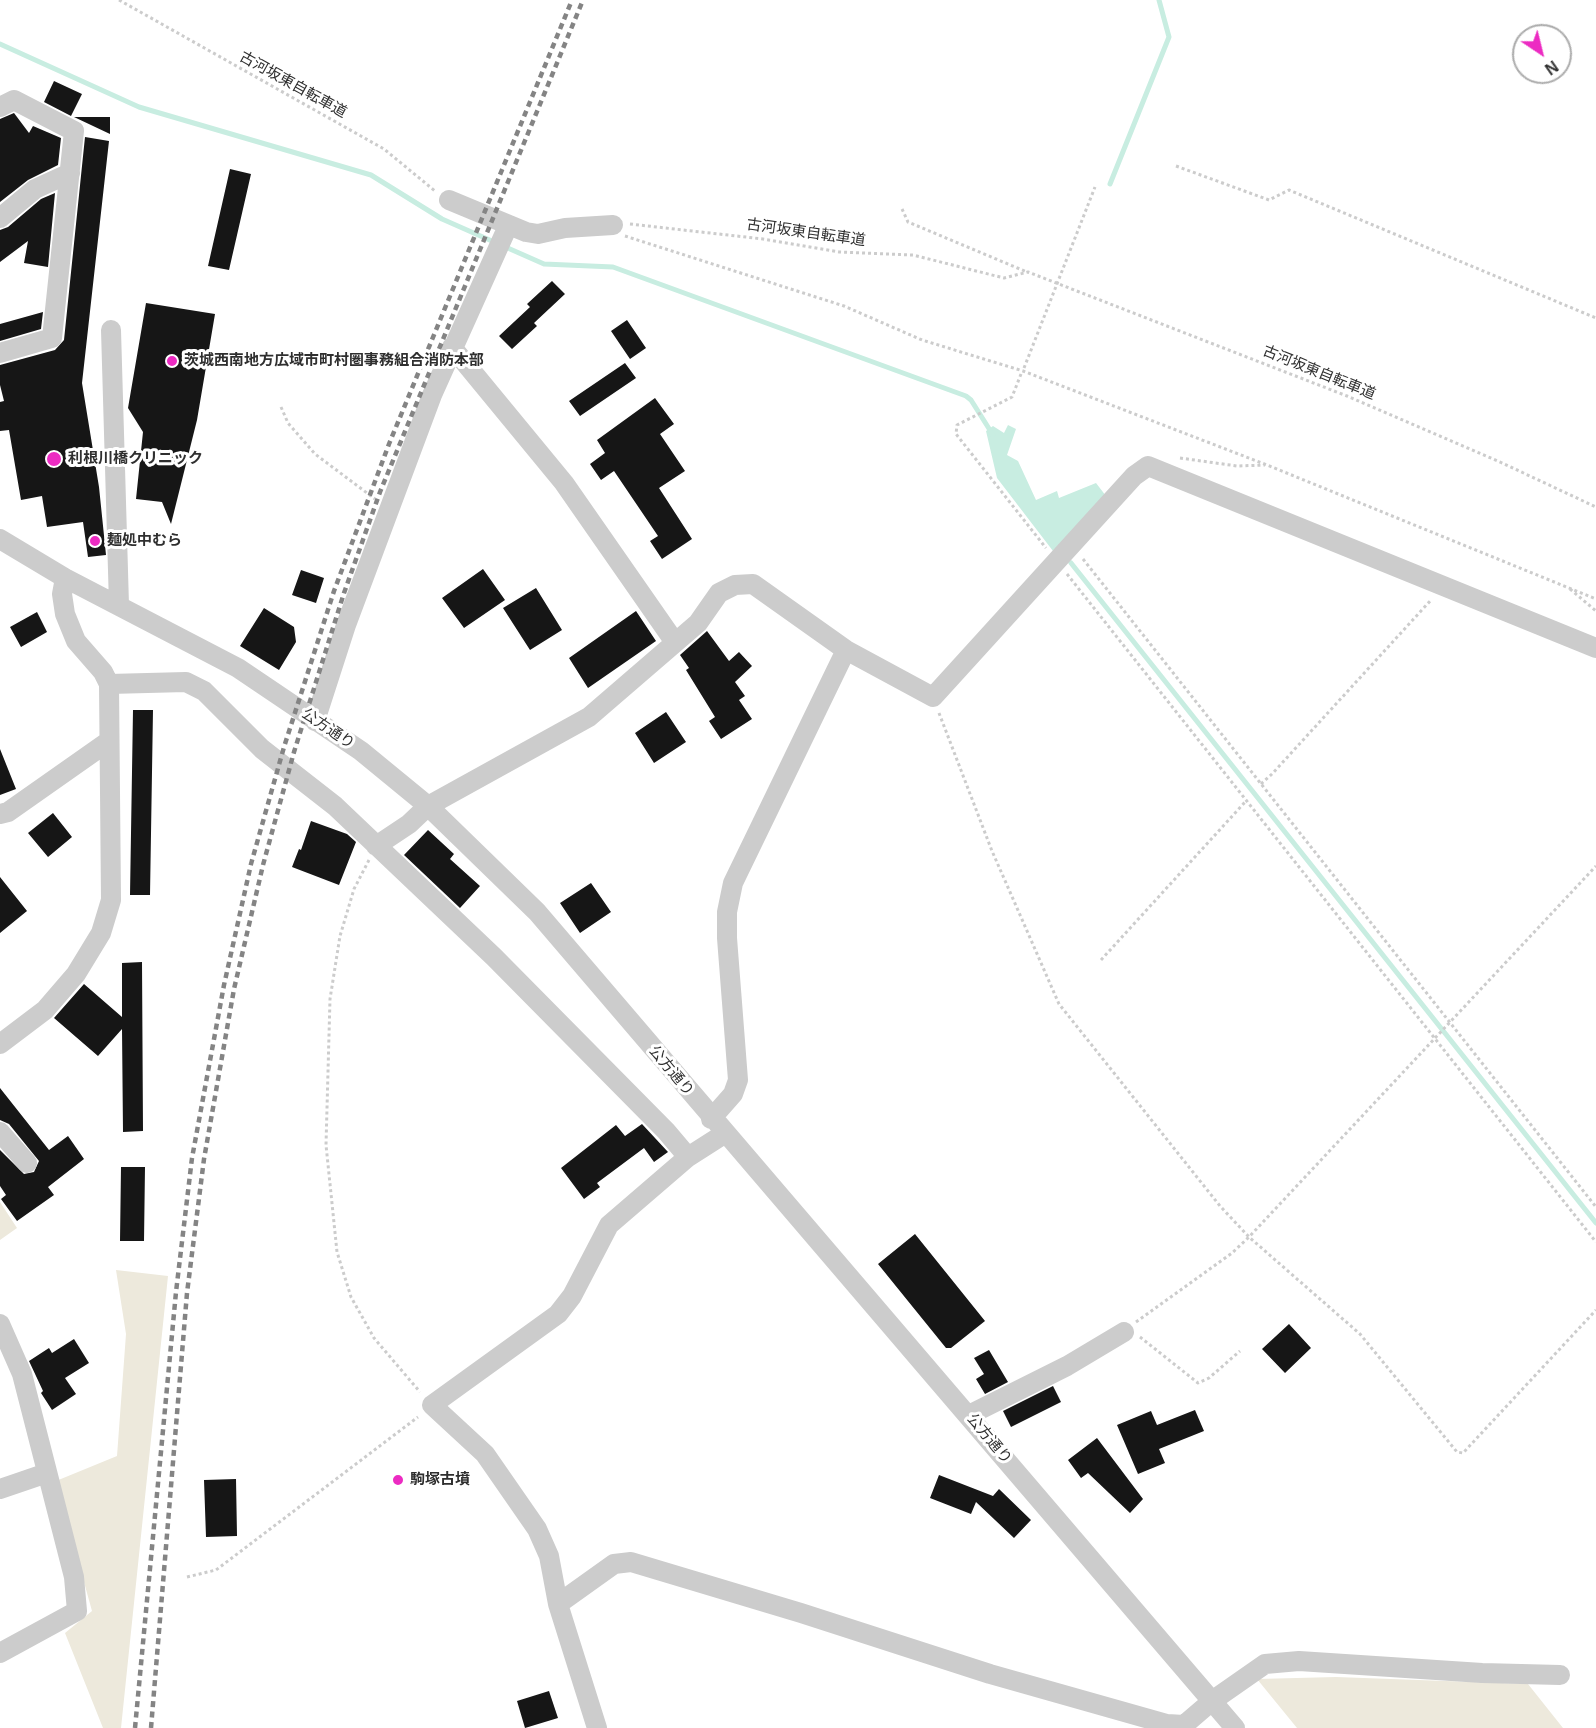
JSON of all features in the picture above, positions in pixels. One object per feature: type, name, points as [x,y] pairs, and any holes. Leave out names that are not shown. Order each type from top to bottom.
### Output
[{"type":"street","points":[[0,107],[14,100],[74,131],[52,338],[0,353]]},
{"type":"street","points":[[0,218],[35,189],[69,172]]},
{"type":"street","points":[[449,200],[503,236],[613,225]]},
{"type":"street","points":[[315,721],[346,625],[389,508],[452,347],[503,236]]},
{"type":"street","points":[[111,330],[119,605]]},
{"type":"street","points":[[452,347],[564,483],[674,641]]},
{"type":"street","points":[[376,846],[410,824],[428,806],[589,717],[608,703],[674,641],[698,623],[719,593],[735,585],[753,584],[846,650],[933,697],[1134,476],[1148,466],[1596,648]]},
{"type":"street","name":"公方通り","points":[[0,539],[65,578],[238,668],[360,751],[428,806],[537,912],[718,1127],[969,1415],[1235,1728]]},
{"type":"street","points":[[0,1044],[45,1010],[76,974],[101,933],[111,900],[109,684],[103,672],[76,641],[62,594],[65,578]]},
{"type":"street","points":[[597,1728],[558,1604],[549,1556],[537,1529],[485,1454],[432,1406],[558,1314],[572,1296],[609,1225],[688,1157],[718,1127],[738,1080],[727,938],[727,912],[733,883],[846,650]]},
{"type":"street","points":[[109,684],[186,682],[204,691],[262,749],[335,806],[494,957],[666,1131],[688,1157]]},
{"type":"street","points":[[0,814],[8,812],[109,741]]},
{"type":"street","points":[[0,1132],[27,1164]]},
{"type":"street","points":[[0,1324],[22,1374],[74,1577],[77,1611],[0,1653]]},
{"type":"street","points":[[969,1415],[1067,1366],[1124,1332]]},
{"type":"street","points":[[0,1489],[47,1473]]},
{"type":"street","points":[[558,1604],[614,1564],[632,1562],[801,1612],[990,1674],[1184,1727],[1212,1701],[1265,1664],[1299,1661],[1560,1675]]},
{"type":"path","name":"古河坂東自転車道","points":[[119,0],[384,149],[429,188],[449,200]]},
{"type":"path","points":[[1176,166],[1269,200],[1289,190],[1596,318]]},
{"type":"path","points":[[1024,368],[1095,187]]},
{"type":"path","name":"古河坂東自転車道","points":[[902,209],[908,222],[1029,272],[1347,396],[1500,462],[1596,507]]},
{"type":"path","name":"古河坂東自転車道","points":[[613,225],[634,223],[763,239],[839,252],[913,255],[1004,278],[1029,272]]},
{"type":"path","points":[[613,225],[617,231],[633,240],[844,306],[922,340],[1023,371],[1267,465],[1596,599]]},
{"type":"path","points":[[1022,374],[1012,397],[957,425],[956,434],[1596,1242]]},
{"type":"path","points":[[281,407],[288,423],[315,454],[360,490],[389,508]]},
{"type":"path","points":[[1148,466],[1165,455],[1237,466],[1267,465]]},
{"type":"path","points":[[1072,545],[1596,1207]]},
{"type":"path","points":[[1261,784],[1443,587]]},
{"type":"path","points":[[1568,587],[1596,611]]},
{"type":"path","points":[[933,697],[992,851],[1059,1004],[1220,1206],[1249,1238],[1360,1334],[1457,1452],[1463,1453],[1596,1310]]},
{"type":"path","points":[[1101,960],[1246,801]]},
{"type":"path","points":[[187,1577],[216,1570],[225,1564],[432,1406],[374,1338],[351,1297],[337,1252],[326,1145],[330,999],[340,936],[354,889],[376,846]]},
{"type":"path","points":[[1124,1332],[1249,1238],[1440,1036],[1596,866]]},
{"type":"path","points":[[1124,1332],[1136,1334],[1198,1383],[1209,1378],[1240,1351]]},
{"type":"shaded area","points":[[1008,425],[1016,429],[1007,455],[1018,461],[1036,500],[1057,491],[1059,498],[1096,483],[1106,496],[1053,551],[997,478],[986,431],[993,426],[1004,433]]},
{"type":"shaded area","points":[[0,1202],[17,1228],[0,1240]]},
{"type":"shaded area","points":[[116,1270],[168,1276],[121,1728],[103,1728],[65,1633],[92,1611],[56,1481],[117,1456],[126,1334]]},
{"type":"shaded area","points":[[1336,1677],[1528,1684],[1563,1728],[1297,1728],[1257,1679]]},
{"type":"building","points":[[54,81],[82,94],[71,116],[44,102]]},
{"type":"building","points":[[14,113],[29,133],[33,126],[61,138],[58,165],[28,180],[0,202],[0,119]]},
{"type":"building","points":[[74,117],[110,117],[110,134]]},
{"type":"building","points":[[85,137],[109,141],[82,383],[99,487],[106,555],[88,557],[83,522],[47,527],[42,496],[21,500],[9,430],[0,431],[0,402],[4,401],[0,385],[0,365],[55,350],[64,340]]},
{"type":"building","points":[[230,169],[251,174],[229,270],[208,266]]},
{"type":"building","points":[[55,193],[48,267],[24,263],[28,241],[0,262],[0,230],[8,227],[41,199]]},
{"type":"building","points":[[552,281],[565,294],[534,323],[537,326],[512,349],[499,336],[530,307],[527,304]]},
{"type":"building","name":"茨城西南地方広域市町村圏事務組合消防本部","points":[[146,303],[215,314],[197,420],[171,524],[162,502],[136,499],[143,432],[128,408]]},
{"type":"building","points":[[43,312],[41,329],[0,341],[0,324]]},
{"type":"building","points":[[627,320],[646,348],[630,359],[611,331]]},
{"type":"building","points":[[625,363],[636,378],[580,416],[569,401]]},
{"type":"building","points":[[655,398],[674,424],[660,434],[685,471],[659,488],[692,539],[662,559],[650,541],[658,536],[614,471],[601,480],[590,464],[605,453],[597,440]]},
{"type":"building","points":[[483,569],[505,600],[464,628],[442,598]]},
{"type":"building","points":[[301,570],[324,578],[316,603],[292,595]]},
{"type":"building","points":[[536,588],[562,630],[530,650],[503,608]]},
{"type":"building","points":[[264,608],[294,627],[296,642],[279,670],[240,646]]},
{"type":"building","points":[[636,611],[656,641],[588,688],[569,658]]},
{"type":"building","points":[[37,612],[47,632],[21,647],[10,627]]},
{"type":"building","points":[[707,631],[729,661],[739,652],[752,666],[735,682],[745,696],[739,700],[752,719],[721,739],[709,721],[715,717],[686,670],[689,668],[680,655]]},
{"type":"building","points":[[133,710],[153,710],[150,895],[130,895]]},
{"type":"building","points":[[666,712],[686,742],[654,763],[635,733]]},
{"type":"building","points":[[0,749],[16,789],[0,795]]},
{"type":"building","points":[[53,813],[72,837],[48,857],[28,833]]},
{"type":"building","points":[[311,821],[347,834],[356,842],[339,885],[292,867],[299,849],[301,850]]},
{"type":"building","points":[[428,830],[454,854],[450,859],[480,886],[460,908],[404,855]]},
{"type":"building","points":[[0,877],[27,911],[0,933]]},
{"type":"building","points":[[591,883],[611,912],[580,933],[560,903]]},
{"type":"building","points":[[142,962],[143,1131],[123,1132],[122,1029],[98,1056],[54,1018],[84,984],[122,1017],[122,963]]},
{"type":"building","points":[[0,1088],[49,1150],[68,1136],[84,1159],[48,1187],[54,1195],[17,1221],[1,1199],[6,1195],[0,1186],[0,1150],[24,1174],[34,1172],[39,1161],[9,1124],[0,1120]]},
{"type":"building","points":[[642,1124],[668,1152],[654,1162],[644,1148],[597,1183],[600,1187],[584,1199],[561,1168],[616,1125],[625,1136]]},
{"type":"building","points":[[121,1167],[145,1167],[144,1241],[120,1241]]},
{"type":"building","points":[[915,1234],[985,1321],[951,1348],[946,1348],[878,1264]]},
{"type":"building","points":[[1289,1324],[1311,1348],[1285,1373],[1262,1349]]},
{"type":"building","points":[[74,1339],[89,1363],[65,1378],[76,1394],[52,1410],[41,1393],[43,1391],[29,1361],[49,1348],[52,1353]]},
{"type":"building","points":[[989,1350],[1008,1382],[985,1394],[976,1379],[984,1374],[974,1358]]},
{"type":"building","points":[[1053,1386],[1061,1402],[1011,1427],[1003,1411]]},
{"type":"building","points":[[1195,1410],[1204,1431],[1159,1449],[1165,1463],[1138,1474],[1117,1425],[1151,1411],[1157,1425]]},
{"type":"building","points":[[1097,1438],[1143,1499],[1130,1513],[1088,1473],[1081,1478],[1068,1460]]},
{"type":"building","points":[[939,1475],[993,1496],[999,1489],[1031,1520],[1014,1538],[976,1502],[971,1514],[930,1498]]},
{"type":"building","points":[[236,1479],[237,1536],[206,1537],[204,1480]]},
{"type":"building","points":[[549,1691],[558,1718],[525,1728],[517,1701]]},
{"type":"waterway","points":[[1110,184],[1169,37],[1159,0]]},
{"type":"waterway","points":[[0,44],[139,107],[371,175],[442,219],[544,264],[613,267],[966,396],[971,400],[993,435]]},
{"type":"waterway","points":[[1071,563],[1596,1223]]},
{"type":"railway","points":[[135,1728],[176,1292],[192,1158],[224,985],[251,864],[284,747],[334,591],[389,444],[572,0]]},
{"type":"railway","points":[[151,1728],[187,1293],[204,1159],[234,989],[263,865],[294,752],[344,593],[380,492],[583,0]]},
{"type":"place","name":"茨城西南地方広域市町村圏事務組合消防本部","points":[[172,361]]},
{"type":"place","name":"利根川橋クリニック","points":[[54,459]]},
{"type":"place","name":"麺処中むら","points":[[95,541]]},
{"type":"place","name":"駒塚古墳","points":[[398,1480]]}]
